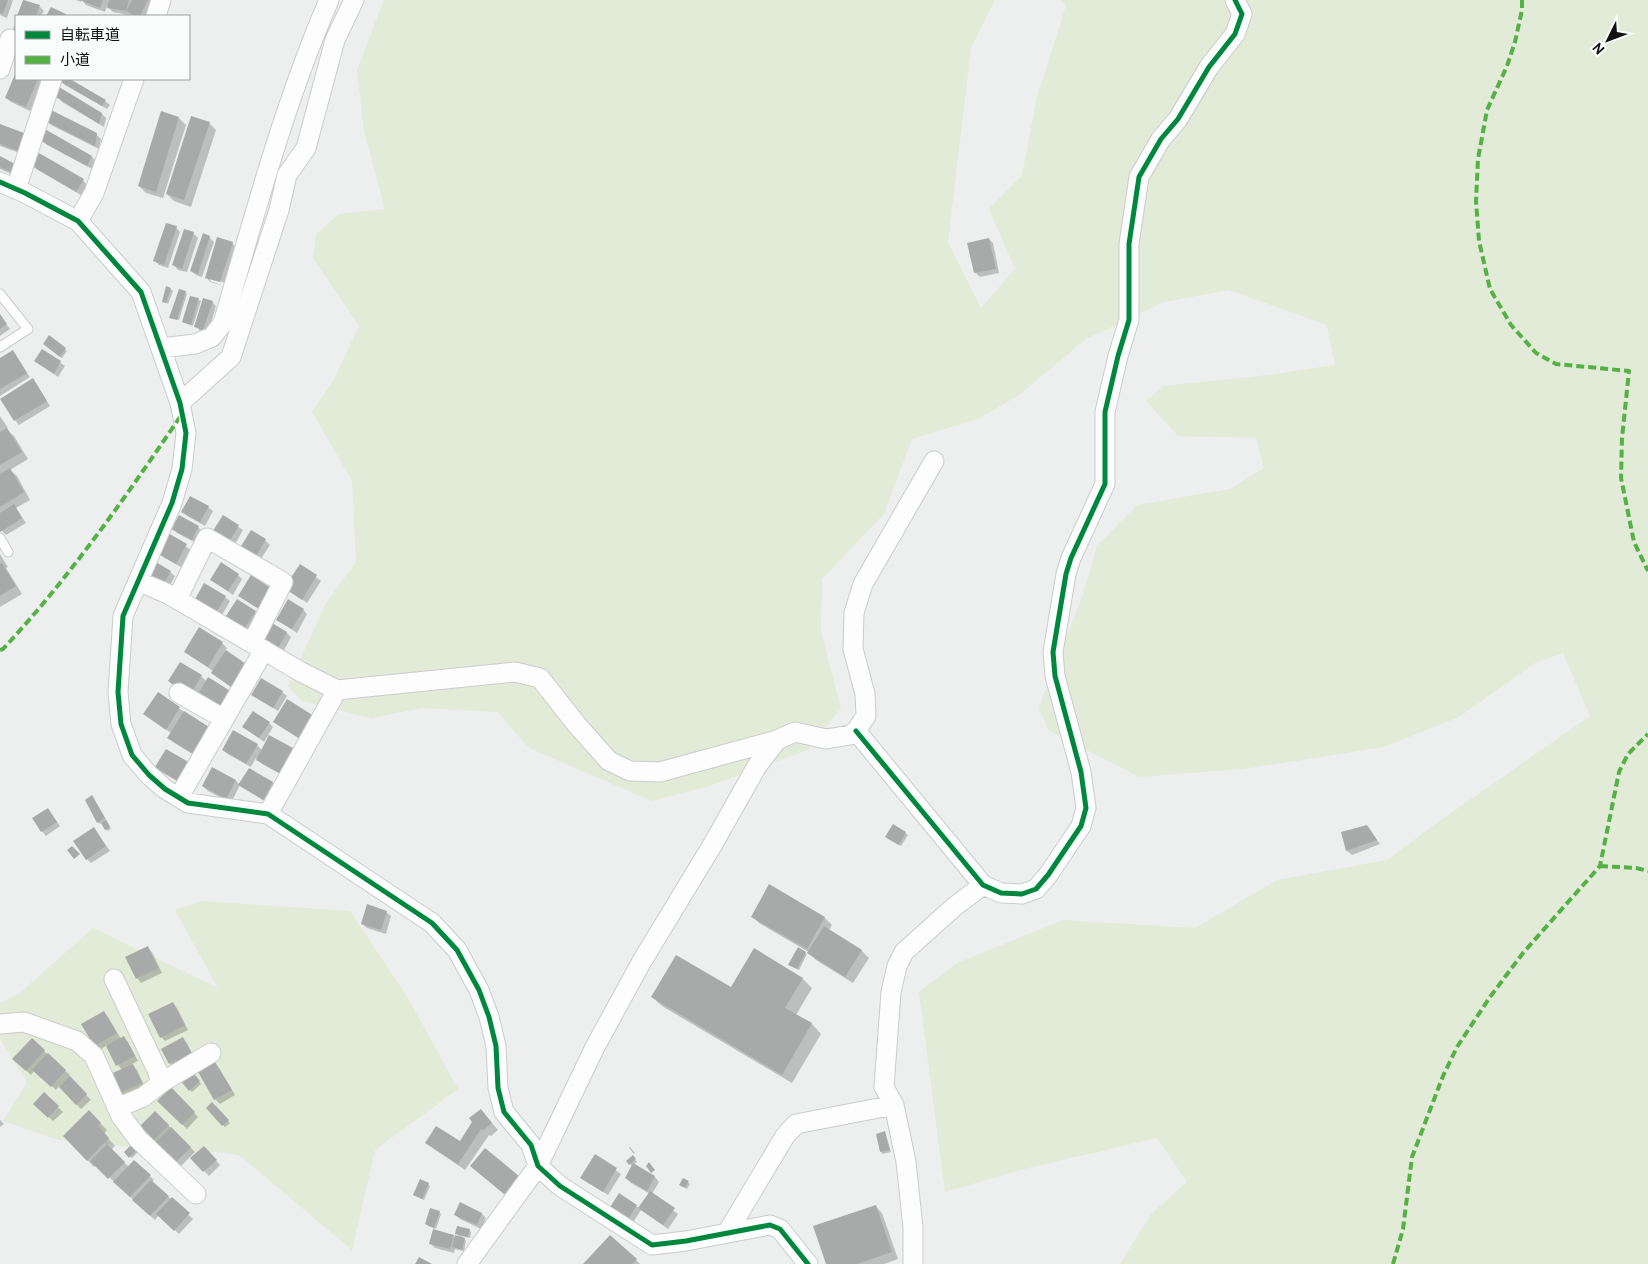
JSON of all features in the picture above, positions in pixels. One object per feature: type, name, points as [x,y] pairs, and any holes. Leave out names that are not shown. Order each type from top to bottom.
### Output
[{"type":"street","points":[[156,15],[161,0]]},
{"type":"street","points":[[162,348],[195,344],[212,336],[223,322],[264,182],[308,48],[329,0]]},
{"type":"street","points":[[180,403],[231,357],[279,210],[286,175],[306,148],[335,40],[354,0]]},
{"type":"street","points":[[856,731],[983,885],[1000,893],[1022,894],[1036,889],[1048,875],[1081,826],[1086,808],[1081,772],[1055,676],[1053,652],[1070,558],[1105,484],[1105,412],[1118,356],[1129,320],[1129,244],[1139,177],[1160,139],[1178,119],[1209,67],[1235,34],[1242,14],[1235,0]]},
{"type":"street","points":[[0,69],[9,39]]},
{"type":"street","points":[[52,80],[8,185],[78,221],[141,292],[180,403],[186,433],[182,469],[172,504],[123,616],[118,692],[121,724],[132,755],[149,775],[188,803],[268,814],[432,923],[457,950],[479,990],[489,1016],[496,1046],[498,1088],[504,1112],[531,1145],[538,1166],[560,1186],[652,1245],[686,1241],[770,1225],[780,1229],[808,1264]]},
{"type":"street","points":[[78,221],[94,193],[131,80]]},
{"type":"street","points":[[138,581],[177,599],[301,672],[337,690],[515,672],[540,678],[577,725],[610,761],[630,770],[660,772],[777,740],[795,732],[826,739],[850,735],[856,731],[866,716],[865,694],[853,649],[854,613],[863,584],[934,461]]},
{"type":"street","points":[[177,599],[207,538],[283,582],[258,647],[224,719],[179,797]]},
{"type":"street","points":[[268,814],[337,690]]},
{"type":"street","points":[[179,693],[224,719]]},
{"type":"street","points":[[467,1264],[538,1166],[595,1047],[638,969],[757,766],[777,740]]},
{"type":"street","points":[[913,1264],[913,1227],[906,1162],[894,1105],[884,1086],[891,992],[897,966],[904,952],[954,907],[983,885]]},
{"type":"street","points":[[114,979],[157,1070],[161,1083]]},
{"type":"street","points":[[0,1024],[24,1022],[77,1041],[94,1056],[121,1116],[138,1139],[196,1194]]},
{"type":"street","points":[[117,1108],[143,1097],[161,1083],[210,1053]]},
{"type":"street","points":[[727,1233],[785,1136],[796,1124],[894,1105]]},
{"type":"lane","points":[[0,294],[28,329],[0,347]]},
{"type":"lane","points":[[0,538],[8,552]]},
{"type":"green space","points":[[384,0],[995,0],[971,48],[948,242],[981,308],[1015,269],[989,209],[1022,175],[1037,97],[1066,6],[1060,0],[1648,0],[1648,1264],[1120,1264],[1151,1214],[1187,1182],[1157,1138],[1024,1169],[945,1192],[919,992],[957,963],[1063,920],[1195,928],[1277,880],[1387,860],[1590,716],[1563,653],[1535,663],[1459,717],[1384,747],[1244,769],[1139,777],[1048,730],[1039,707],[1082,597],[1097,546],[1137,505],[1230,489],[1264,468],[1256,438],[1178,436],[1146,401],[1163,386],[1268,375],[1335,365],[1327,325],[1229,290],[1164,302],[1086,339],[1019,395],[980,418],[912,439],[884,514],[822,579],[821,631],[841,708],[808,750],[706,787],[652,801],[529,748],[497,712],[421,708],[371,718],[302,701],[288,686],[326,603],[356,562],[352,480],[312,412],[334,379],[359,326],[313,258],[316,234],[339,214],[385,209],[364,131],[357,70]]},
{"type":"green space","points":[[202,901],[350,911],[408,998],[458,1089],[375,1150],[352,1250],[239,1155],[215,1152],[189,1153],[55,1139],[3,1121],[27,1082],[0,1039],[0,1003],[21,992],[93,928],[218,988],[175,910]]},
{"type":"building","points":[[0,0],[8,0],[3,14],[0,13]]},
{"type":"building","points":[[23,0],[40,5],[36,15],[17,15]]},
{"type":"building","points":[[80,0],[103,0],[100,8]]},
{"type":"building","points":[[109,0],[129,0],[126,11],[107,8]]},
{"type":"building","points":[[132,0],[148,0],[140,15],[134,15],[126,11]]},
{"type":"building","points":[[51,7],[68,15],[47,15]]},
{"type":"building","points":[[15,74],[15,80],[38,80],[26,107],[5,98]]},
{"type":"building","points":[[72,80],[106,100],[102,106],[59,81]]},
{"type":"building","points":[[59,87],[102,113],[99,124],[56,97]]},
{"type":"building","points":[[51,110],[97,133],[95,146],[45,121]]},
{"type":"building","points":[[161,111],[179,117],[156,192],[138,186]]},
{"type":"building","points":[[191,116],[210,122],[184,200],[166,194]]},
{"type":"building","points":[[0,124],[24,133],[18,151],[0,144]]},
{"type":"building","points":[[43,128],[92,156],[87,166],[41,141]]},
{"type":"building","points":[[39,153],[84,179],[76,192],[32,166]]},
{"type":"building","points":[[0,156],[15,164],[11,172],[0,167]]},
{"type":"building","points":[[166,223],[177,226],[164,265],[153,261]]},
{"type":"building","points":[[184,229],[194,232],[182,269],[172,265]]},
{"type":"building","points":[[203,233],[210,236],[198,274],[190,271]]},
{"type":"building","points":[[217,237],[233,242],[220,282],[205,278]]},
{"type":"building","points":[[989,238],[996,269],[974,273],[967,243]]},
{"type":"building","points":[[166,286],[171,288],[166,303],[162,302]]},
{"type":"building","points":[[179,289],[186,291],[177,320],[169,318]]},
{"type":"building","points":[[190,296],[199,298],[191,325],[182,322]]},
{"type":"building","points":[[203,298],[213,301],[203,330],[194,327]]},
{"type":"building","points":[[0,314],[7,324],[0,329]]},
{"type":"building","points":[[49,335],[66,348],[60,357],[43,344]]},
{"type":"building","points":[[42,349],[61,361],[54,374],[34,361]]},
{"type":"building","points":[[13,350],[27,373],[0,389],[0,358]]},
{"type":"building","points":[[33,378],[47,401],[14,421],[0,399]]},
{"type":"building","points":[[7,428],[22,452],[0,465],[0,432]]},
{"type":"building","points":[[10,468],[24,492],[0,507],[0,474]]},
{"type":"building","points":[[190,496],[209,506],[200,522],[181,512]]},
{"type":"building","points":[[14,504],[22,518],[0,532],[0,513]]},
{"type":"building","points":[[179,515],[199,526],[192,540],[171,529]]},
{"type":"building","points":[[223,515],[239,525],[228,544],[211,534]]},
{"type":"building","points":[[251,530],[266,539],[254,560],[238,551]]},
{"type":"building","points":[[168,533],[187,544],[176,564],[157,553]]},
{"type":"building","points":[[154,561],[171,571],[162,587],[145,578]]},
{"type":"building","points":[[221,562],[239,574],[228,591],[210,580]]},
{"type":"building","points":[[2,563],[16,586],[0,596],[0,564]]},
{"type":"building","points":[[300,564],[317,575],[302,600],[284,588]]},
{"type":"building","points":[[251,575],[271,588],[259,609],[238,596]]},
{"type":"building","points":[[204,583],[226,596],[216,613],[194,601]]},
{"type":"building","points":[[237,599],[256,611],[243,631],[224,619]]},
{"type":"building","points":[[288,599],[304,609],[292,629],[276,620]]},
{"type":"building","points":[[272,623],[287,632],[277,650],[262,641]]},
{"type":"building","points":[[199,627],[223,642],[208,667],[184,652]]},
{"type":"building","points":[[226,650],[249,666],[234,689],[211,673]]},
{"type":"building","points":[[180,662],[202,675],[190,695],[168,681]]},
{"type":"building","points":[[208,677],[232,692],[221,711],[197,696]]},
{"type":"building","points":[[261,678],[283,691],[273,708],[251,695]]},
{"type":"building","points":[[158,692],[180,707],[166,730],[143,714]]},
{"type":"building","points":[[287,699],[314,716],[300,739],[273,722]]},
{"type":"building","points":[[184,711],[209,727],[192,753],[167,738]]},
{"type":"building","points":[[253,711],[270,722],[259,738],[242,727]]},
{"type":"building","points":[[233,730],[258,744],[246,764],[222,750]]},
{"type":"building","points":[[269,735],[295,749],[281,774],[256,760]]},
{"type":"building","points":[[166,749],[192,764],[181,783],[155,767]]},
{"type":"building","points":[[212,767],[236,780],[226,799],[202,786]]},
{"type":"building","points":[[249,768],[273,782],[263,800],[238,785]]},
{"type":"building","points":[[92,795],[105,818],[97,823],[85,800]]},
{"type":"building","points":[[48,808],[57,822],[41,832],[32,818]]},
{"type":"building","points":[[106,820],[110,827],[105,830],[101,823]]},
{"type":"building","points":[[893,824],[906,832],[899,845],[885,837]]},
{"type":"building","points":[[1367,825],[1377,840],[1346,851],[1341,832]]},
{"type":"building","points":[[94,827],[106,846],[86,860],[73,841]]},
{"type":"building","points":[[72,846],[80,854],[74,859],[67,850]]},
{"type":"building","points":[[769,884],[825,917],[807,949],[751,917]]},
{"type":"building","points":[[367,904],[387,911],[381,930],[361,924]]},
{"type":"building","points":[[824,926],[862,950],[845,977],[807,953]]},
{"type":"building","points":[[148,946],[158,968],[136,979],[125,957]]},
{"type":"building","points":[[798,947],[806,952],[797,969],[788,965]]},
{"type":"building","points":[[754,948],[803,978],[785,1008],[812,1023],[782,1075],[651,997],[676,955],[731,987]]},
{"type":"building","points":[[173,1002],[185,1025],[160,1038],[148,1014]]},
{"type":"building","points":[[104,1011],[117,1033],[94,1046],[81,1024]]},
{"type":"building","points":[[124,1036],[135,1056],[116,1066],[106,1046]]},
{"type":"building","points":[[183,1037],[194,1058],[179,1066],[176,1060],[169,1064],[161,1049]]},
{"type":"building","points":[[32,1038],[45,1050],[26,1071],[12,1059]]},
{"type":"building","points":[[48,1053],[66,1070],[51,1087],[32,1070]]},
{"type":"building","points":[[215,1062],[232,1090],[214,1100],[198,1072]]},
{"type":"building","points":[[133,1064],[142,1083],[117,1094],[108,1075]]},
{"type":"building","points":[[191,1070],[200,1081],[189,1091],[180,1080]]},
{"type":"building","points":[[70,1076],[87,1094],[76,1105],[59,1087]]},
{"type":"building","points":[[171,1087],[195,1112],[182,1125],[157,1101]]},
{"type":"building","points":[[44,1092],[59,1106],[48,1118],[33,1104]]},
{"type":"building","points":[[212,1102],[229,1120],[222,1126],[206,1108]]},
{"type":"building","points":[[481,1109],[492,1123],[483,1130],[481,1129],[458,1164],[425,1143],[436,1126],[460,1141],[472,1122],[469,1118]]},
{"type":"building","points":[[89,1110],[101,1123],[98,1126],[109,1138],[87,1161],[63,1136]]},
{"type":"building","points":[[155,1111],[169,1125],[154,1140],[140,1126]]},
{"type":"building","points":[[171,1127],[191,1147],[175,1163],[155,1143]]},
{"type":"building","points":[[885,1131],[890,1150],[880,1152],[876,1134]]},
{"type":"building","points":[[136,1140],[141,1145],[129,1158],[124,1152]]},
{"type":"building","points":[[107,1144],[125,1162],[108,1179],[90,1161]]},
{"type":"building","points":[[204,1146],[217,1160],[203,1172],[190,1158]]},
{"type":"building","points":[[485,1148],[519,1176],[504,1194],[470,1166]]},
{"type":"building","points":[[595,1154],[617,1168],[603,1192],[580,1178]]},
{"type":"building","points":[[633,1155],[636,1159],[629,1165],[626,1161]]},
{"type":"building","points":[[134,1160],[151,1175],[130,1197],[113,1182]]},
{"type":"building","points":[[649,1162],[655,1170],[651,1173],[646,1166]]},
{"type":"building","points":[[633,1163],[655,1176],[647,1191],[625,1178]]},
{"type":"building","points":[[683,1178],[689,1181],[685,1188],[679,1185]]},
{"type":"building","points":[[420,1179],[429,1183],[422,1199],[413,1195]]},
{"type":"building","points":[[151,1180],[169,1196],[150,1216],[132,1200]]},
{"type":"building","points":[[650,1191],[675,1208],[663,1225],[638,1208]]},
{"type":"building","points":[[619,1193],[637,1205],[627,1221],[609,1209]]},
{"type":"building","points":[[172,1197],[190,1213],[174,1231],[156,1214]]},
{"type":"building","points":[[460,1202],[482,1213],[477,1225],[454,1215]]},
{"type":"building","points":[[876,1205],[892,1252],[857,1264],[826,1264],[813,1226]]},
{"type":"building","points":[[430,1208],[440,1211],[434,1228],[425,1224]]},
{"type":"building","points":[[457,1226],[470,1229],[468,1237],[455,1234]]},
{"type":"building","points":[[433,1229],[454,1235],[450,1249],[429,1244]]},
{"type":"building","points":[[455,1235],[465,1238],[462,1250],[452,1247]]},
{"type":"building","points":[[610,1235],[637,1259],[632,1264],[583,1264]]},
{"type":"building","points":[[419,1257],[432,1264],[415,1264]]},
{"type":"marked path","points":[[1522,0],[1522,10],[1515,42],[1507,66],[1487,110],[1478,159],[1476,201],[1479,241],[1490,289],[1511,325],[1536,353],[1556,364],[1629,371],[1622,438],[1621,478],[1634,542],[1648,571]]},
{"type":"marked path","points":[[0,650],[28,622],[75,564],[119,505],[182,414]]},
{"type":"marked path","points":[[1393,1264],[1403,1229],[1412,1157],[1443,1076],[1457,1047],[1490,997],[1523,953],[1600,866],[1619,772],[1628,754],[1648,734]]},
{"type":"marked path","points":[[1600,866],[1636,868],[1648,871]]},
{"type":"cycle path","points":[[856,731],[983,885],[1001,893],[1022,894],[1036,889],[1048,875],[1081,826],[1086,808],[1081,772],[1055,676],[1053,652],[1066,574],[1071,558],[1105,484],[1105,412],[1118,356],[1129,320],[1129,244],[1139,177],[1161,139],[1178,119],[1209,67],[1235,34],[1242,14],[1235,0]]},
{"type":"cycle path","points":[[0,182],[78,221],[141,292],[180,403],[186,433],[182,469],[172,503],[123,616],[118,692],[121,724],[132,755],[149,775],[165,789],[188,803],[268,814],[432,923],[457,950],[479,990],[489,1017],[496,1046],[498,1088],[504,1112],[531,1145],[538,1166],[560,1186],[652,1245],[686,1241],[770,1225],[780,1229],[808,1264]]}]
